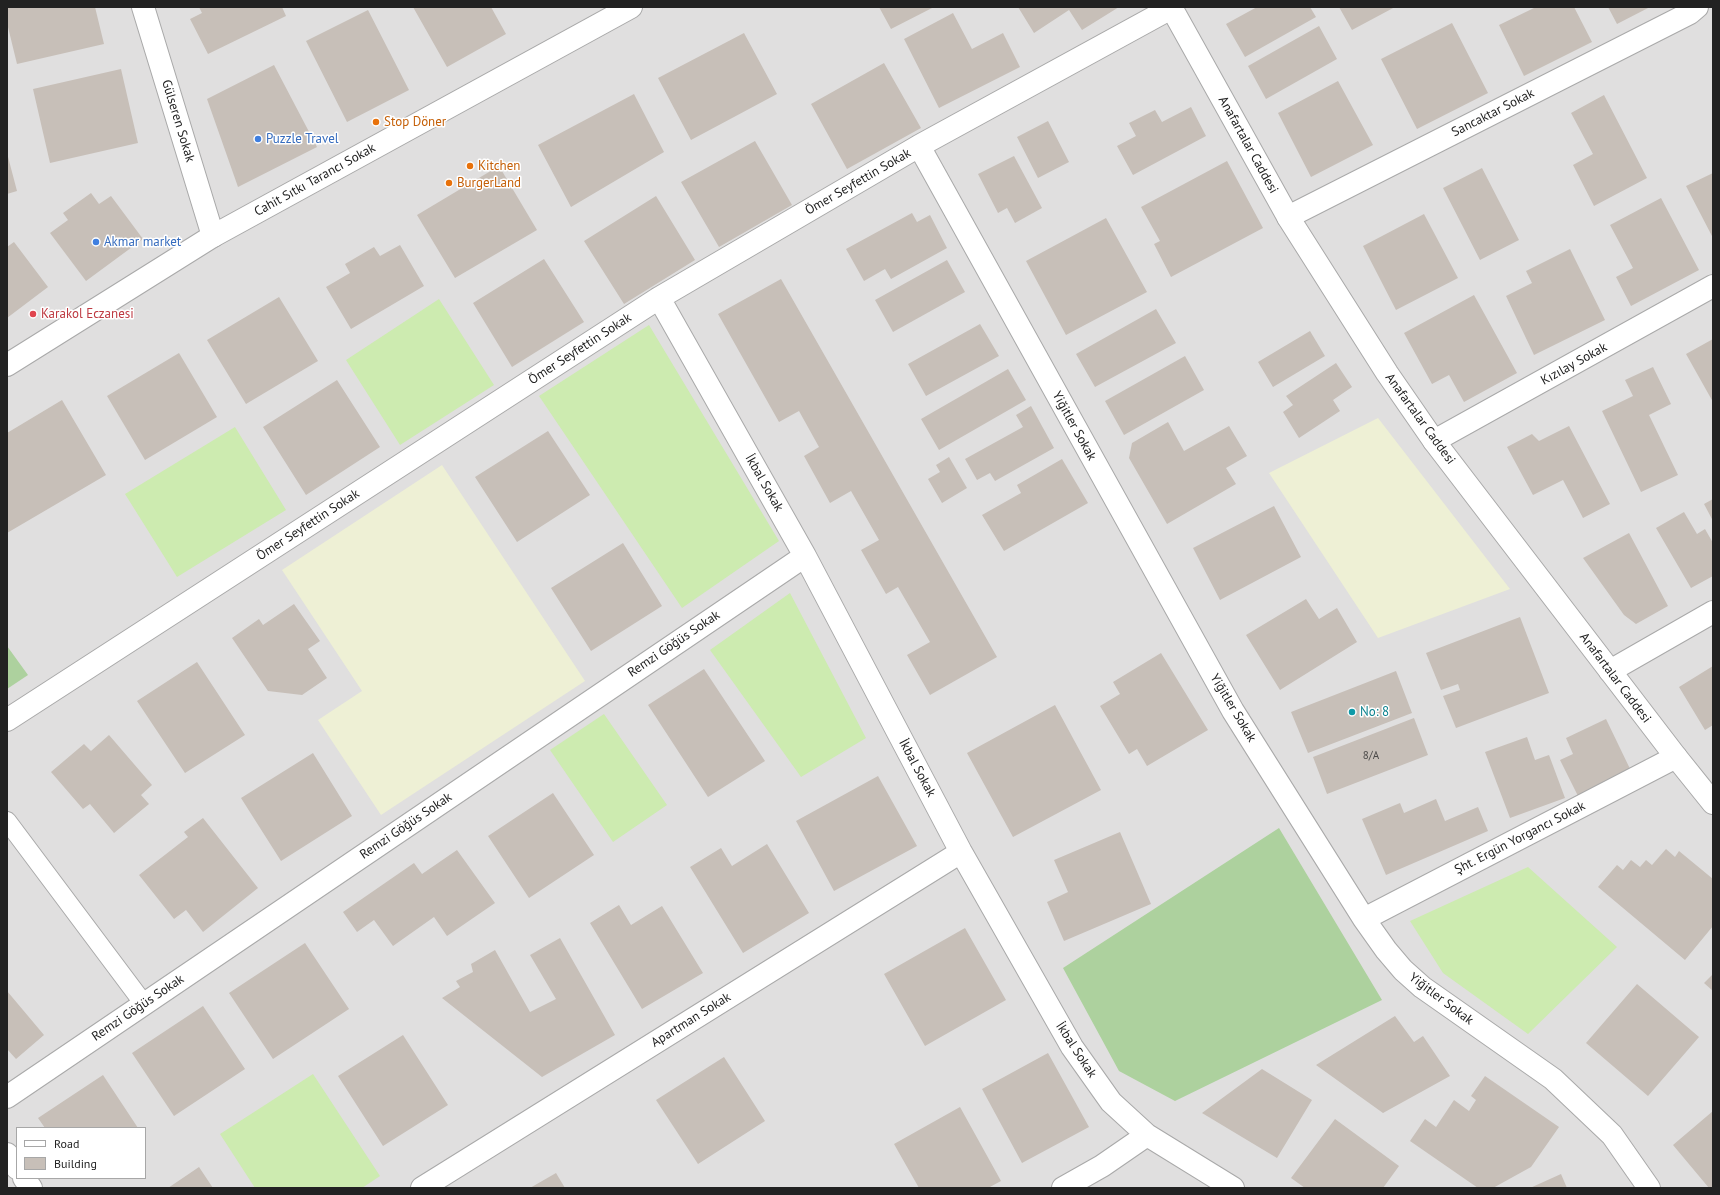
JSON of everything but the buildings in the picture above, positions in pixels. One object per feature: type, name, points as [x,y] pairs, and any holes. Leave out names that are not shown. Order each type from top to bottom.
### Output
[{"type":"street","name":"Gülseren Sokak","points":[[143,7],[213,236]]},
{"type":"street","name":"Cahit Sıtkı Tarancı Sokak","points":[[7,365],[213,236],[631,7]]},
{"type":"street","name":"Anafartalar Caddesi","points":[[1172,7],[1288,216],[1387,373],[1434,441],[1676,757],[1713,803]]},
{"type":"street","name":"Ömer Seyfettin Sokak","points":[[7,720],[659,298],[919,146],[1172,7]]},
{"type":"street","name":"Sancaktar Sokak","points":[[1288,216],[1690,14],[1698,7]]},
{"type":"street","name":"Yiğitler Sokak","points":[[919,146],[1233,710],[1364,918],[1386,950],[1403,970],[1422,987],[1553,1079],[1612,1135],[1649,1188]]},
{"type":"street","name":"Kızılay Sokak","points":[[1434,441],[1713,286]]},
{"type":"street","name":"İkbal Sokak","points":[[659,298],[805,556],[961,852],[1072,1047],[1111,1102],[1147,1135],[1233,1188]]},
{"type":"street","name":"Remzi Göğüs Sokak","points":[[7,1097],[805,556]]},
{"type":"street","points":[[1610,671],[1713,612]]},
{"type":"street","name":"Şht. Ergün Yorgancı Sokak","points":[[1364,918],[1676,757]]},
{"type":"street","name":"Apartman Sokak","points":[[422,1188],[961,852]]},
{"type":"street","points":[[1062,1188],[1102,1166],[1147,1135]]},
{"type":"street","points":[[7,1154],[16,1167]]},
{"type":"street","points":[[25,1179],[31,1188]]},
{"type":"lane","points":[[7,821],[144,1004]]},
{"type":"shaded area","points":[[7,7],[1713,7],[1713,1188],[7,1188]]},
{"type":"green space","points":[[439,299],[494,385],[400,445],[346,360]]},
{"type":"green space","points":[[649,325],[779,541],[682,608],[539,396]]},
{"type":"green space","points":[[1378,418],[1510,589],[1378,638],[1269,473]]},
{"type":"green space","points":[[235,427],[286,510],[177,577],[125,494]]},
{"type":"green space","points":[[442,465],[585,681],[381,815],[318,720],[362,691],[282,570]]},
{"type":"green space","points":[[790,593],[866,738],[801,777],[710,650]]},
{"type":"green space","points":[[7,646],[28,675],[7,689]]},
{"type":"green space","points":[[604,714],[667,805],[613,842],[550,750]]},
{"type":"green space","points":[[1279,828],[1382,1000],[1175,1101],[1119,1071],[1063,968]]},
{"type":"green space","points":[[1528,867],[1617,947],[1528,1034],[1443,973],[1410,921]]},
{"type":"green space","points":[[313,1074],[380,1176],[362,1188],[255,1188],[220,1134]]},
{"type":"place","name":"Stop Döner","points":[[376,122]]},
{"type":"place","name":"Puzzle Travel","points":[[258,139]]},
{"type":"place","name":"Kitchen","points":[[470,166]]},
{"type":"place","name":"BurgerLand","points":[[449,183]]},
{"type":"place","name":"Akmar market","points":[[96,242]]},
{"type":"place","name":"Karakol Eczanesi","points":[[33,314]]},
{"type":"place","name":"No: 8","points":[[1352,712]]}]
